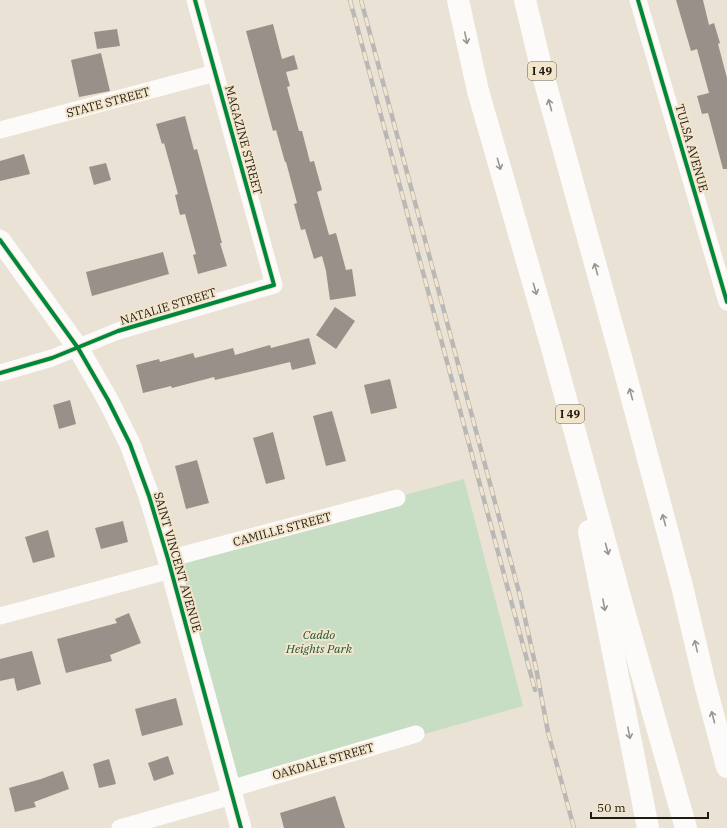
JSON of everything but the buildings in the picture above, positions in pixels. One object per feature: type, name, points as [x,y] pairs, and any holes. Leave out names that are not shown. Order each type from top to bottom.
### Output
[{"type":"highway","name":"I 49","points":[[458,0],[478,91],[552,348],[686,828]]},
{"type":"highway","name":"I 49","points":[[525,0],[546,90],[622,361],[682,586],[704,684],[725,758]]},
{"type":"highway","points":[[552,348],[648,828]]},
{"type":"street","name":"MAGAZINE STREET","points":[[195,0],[274,285]]},
{"type":"street","name":"TULSA AVENUE","points":[[638,0],[727,302]]},
{"type":"street","name":"STATE STREET","points":[[0,130],[215,73]]},
{"type":"street","name":"SAINT VINCENT AVENUE","points":[[0,240],[78,348],[108,400],[130,444],[149,496],[169,564],[241,828]]},
{"type":"street","name":"NATALIE STREET","points":[[0,373],[52,358],[118,331],[274,285]]},
{"type":"street","name":"CAMILLE STREET","points":[[0,616],[169,564],[397,498]]},
{"type":"street","name":"OAKDALE STREET","points":[[120,828],[416,734]]},
{"type":"green space","name":"Caddo Heights Park","points":[[464,479],[523,706],[230,789],[168,559]]},
{"type":"railway","points":[[350,0],[535,690]]},
{"type":"railway","points":[[361,0],[520,596],[548,732],[574,828]]},
{"type":"cycle path","points":[[0,373],[52,358],[118,331],[274,285],[195,0]]},
{"type":"cycle path","points":[[638,0],[727,302]]},
{"type":"cycle path","points":[[0,240],[78,348],[108,400],[130,444],[149,496],[168,559],[241,828]]}]
